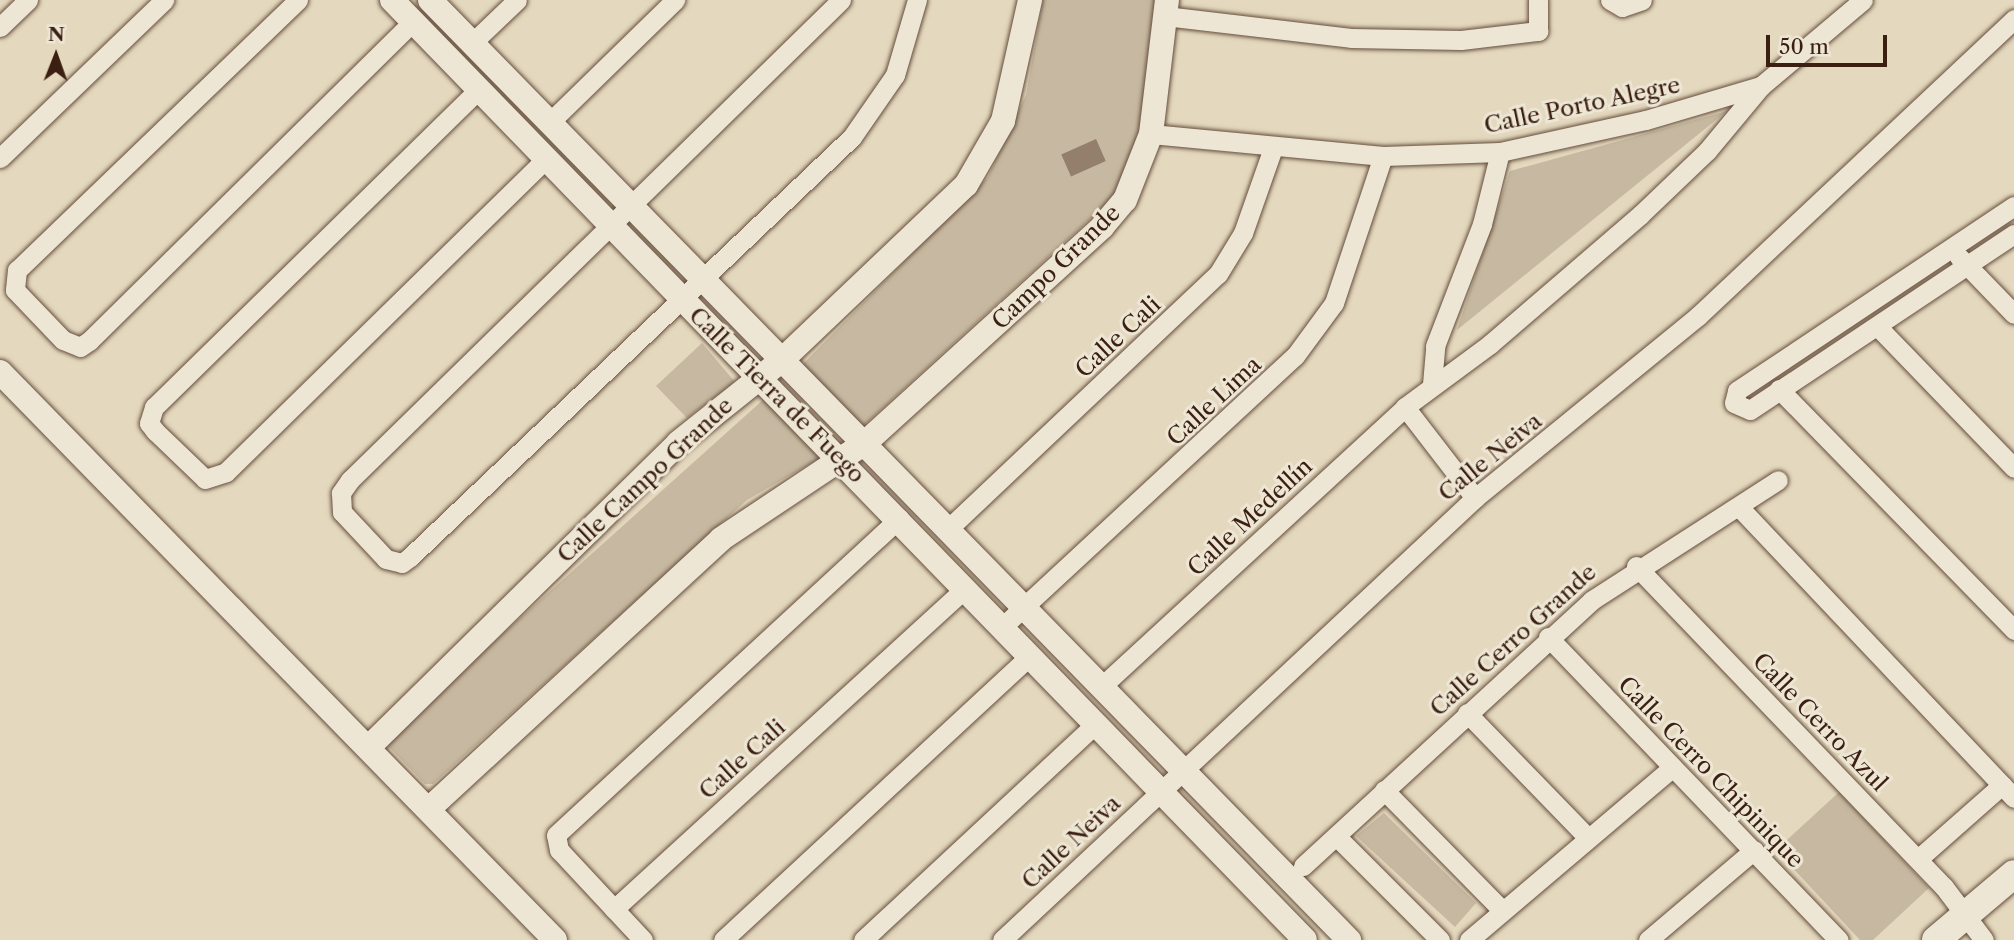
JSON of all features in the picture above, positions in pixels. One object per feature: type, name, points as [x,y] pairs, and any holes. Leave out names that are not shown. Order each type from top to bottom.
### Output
[{"type":"main road","points":[[1936,940],[2014,874]]},
{"type":"street","points":[[0,27],[28,0]]},
{"type":"street","points":[[0,158],[164,0]]},
{"type":"street","points":[[298,0],[17,270],[15,290],[63,340],[80,346],[89,341],[413,22]]},
{"type":"street","name":"Calle Tierra de Fuego","points":[[392,0],[681,299],[899,518],[1028,658],[1160,791]]},
{"type":"street","name":"Calle Tierra de Fuego","points":[[430,0],[1184,769]]},
{"type":"street","points":[[472,43],[517,0]]},
{"type":"street","points":[[550,121],[675,0]]},
{"type":"street","points":[[841,0],[341,493],[342,512],[386,559],[402,563],[410,557],[681,299],[705,280],[874,109],[895,75],[918,0]]},
{"type":"street","name":"Calle Campo Grande","points":[[370,746],[678,443],[782,360],[966,185],[1003,121],[1030,0]]},
{"type":"street","points":[[1166,8],[1350,38],[1461,40],[1538,31],[1538,0]]},
{"type":"street","points":[[1610,0],[1622,7],[1642,0]]},
{"type":"street","name":"Calle Porto Alegre","points":[[1151,134],[1273,148],[1383,156],[1500,152],[1646,120],[1761,86],[1863,0]]},
{"type":"street","name":"Campo Grande","points":[[865,443],[1102,227],[1125,200],[1151,134],[1166,8]]},
{"type":"street","name":"Calle Neiva","points":[[1003,940],[1475,498],[1698,316],[2014,19]]},
{"type":"street","name":"Calle Medellín","points":[[1102,687],[1405,407],[1432,384],[1490,344],[1640,215],[1707,151],[1761,86]]},
{"type":"street","points":[[479,89],[154,407],[149,423],[155,431],[205,479],[226,472],[547,158]]},
{"type":"street","name":"Calle Cali","points":[[949,528],[1218,274],[1243,233],[1273,148]]},
{"type":"street","points":[[1432,384],[1436,346],[1482,224],[1500,152]]},
{"type":"street","name":"Calle Lima","points":[[1001,628],[1295,356],[1334,303],[1383,156]]},
{"type":"street","points":[[2014,206],[1737,391],[1734,403],[1750,410],[2014,234]]},
{"type":"street","points":[[1951,249],[2014,314]]},
{"type":"street","points":[[1877,326],[2014,468]]},
{"type":"street","points":[[0,372],[431,807],[555,940]]},
{"type":"street","points":[[1779,389],[2014,630]]},
{"type":"street","points":[[1405,407],[1475,498]]},
{"type":"street","points":[[431,807],[721,539],[843,461],[865,443]]},
{"type":"street","name":"Calle Cerro Grande","points":[[1303,866],[1548,637],[1636,566],[1739,507],[1778,480]]},
{"type":"street","points":[[1739,507],[2008,792],[1918,859]]},
{"type":"street","points":[[643,940],[559,850],[556,835],[899,518]]},
{"type":"street","name":"Calle Cerro Azul","points":[[1636,566],[1918,859],[1966,913],[1984,940]]},
{"type":"street","name":"Calle Cali","points":[[614,909],[965,589]]},
{"type":"street","name":"Calle Cerro Chipinique","points":[[1548,637],[1754,850],[1828,936]]},
{"type":"street","points":[[723,940],[1028,658]]},
{"type":"street","points":[[1467,713],[1588,838]]},
{"type":"street","points":[[863,940],[1094,725]]},
{"type":"street","points":[[1469,940],[1502,909],[1673,767]]},
{"type":"street","points":[[1184,769],[1349,940]]},
{"type":"street","points":[[1384,790],[1502,909]]},
{"type":"street","points":[[1160,791],[1305,940]]},
{"type":"street","points":[[1336,836],[1440,940]]},
{"type":"street","points":[[1648,940],[1754,850]]},
{"type":"shaded area","points":[[1043,0],[1158,0],[1143,129],[1114,197],[863,426],[801,366],[988,177],[1026,95]]},
{"type":"shaded area","points":[[1727,111],[1457,330],[1510,171]]},
{"type":"shaded area","points":[[702,343],[735,382],[687,418],[656,386]]},
{"type":"shaded area","points":[[764,399],[820,458],[747,500],[433,784],[425,784],[387,745],[389,736]]},
{"type":"shaded area","points":[[1839,792],[1929,888],[1873,940],[1860,940],[1776,850]]},
{"type":"shaded area","points":[[1384,813],[1476,903],[1455,927],[1356,836]]},
{"type":"building","points":[[1096,139],[1106,161],[1071,176],[1061,154]]}]
